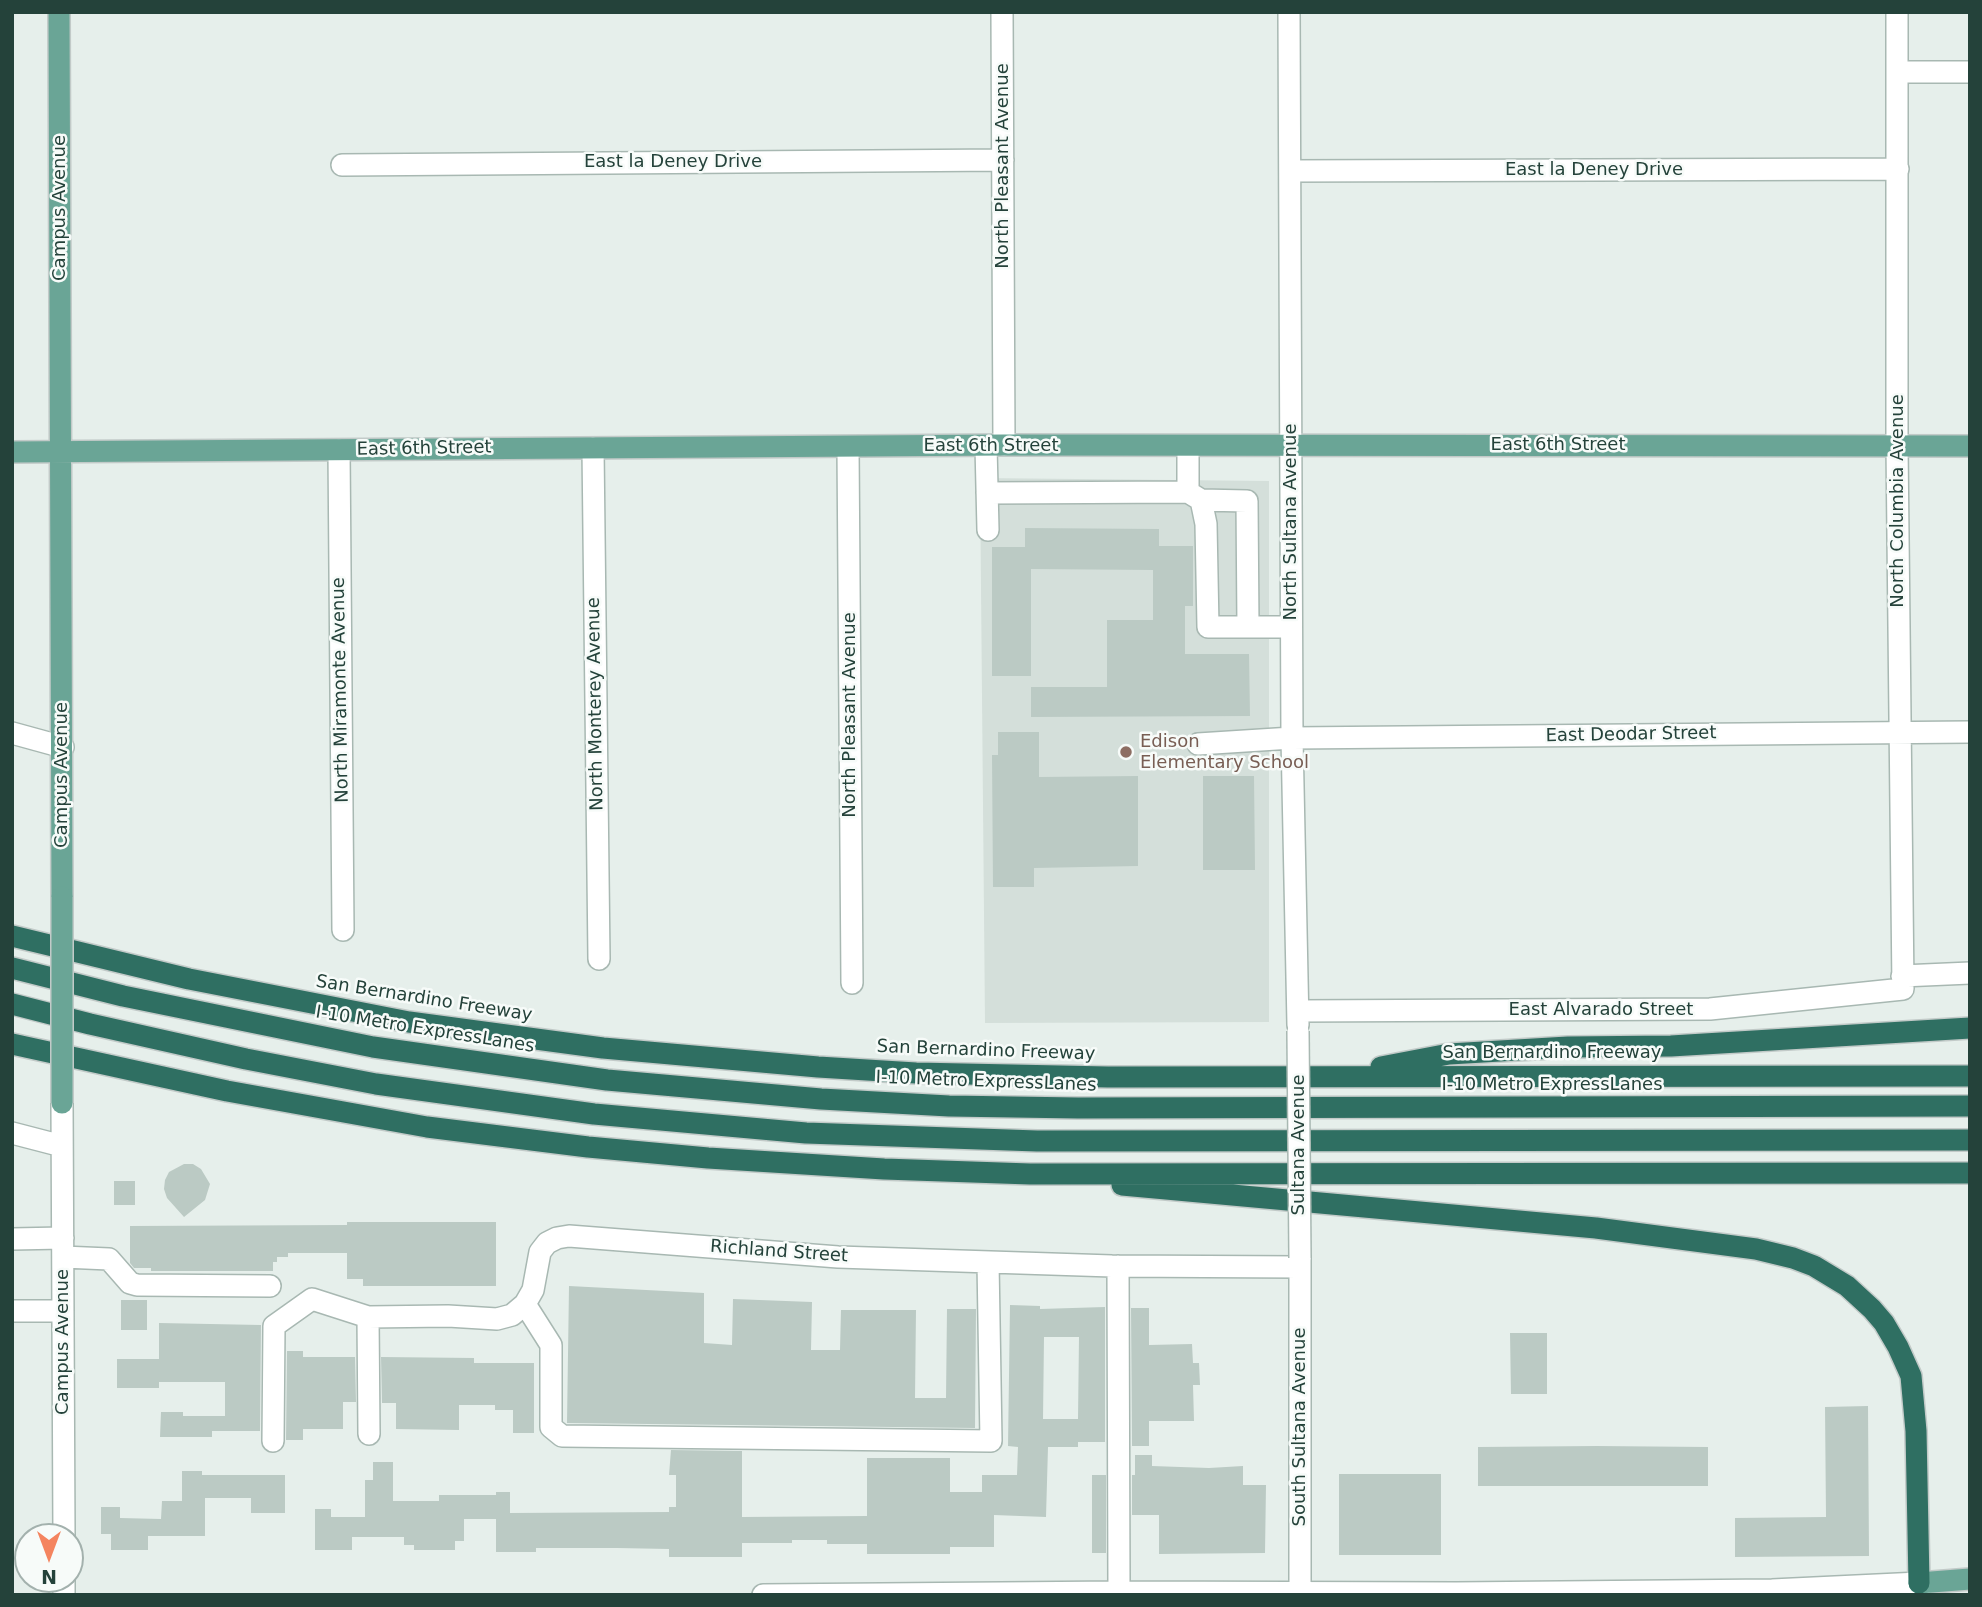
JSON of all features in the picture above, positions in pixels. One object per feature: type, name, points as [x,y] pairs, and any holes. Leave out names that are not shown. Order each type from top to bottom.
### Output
[{"type":"highway","name":"San Bernardino Freeway","points":[[12,936],[189,979],[409,1022],[603,1048],[724,1060],[916,1073],[1108,1077],[1970,1076]]},
{"type":"highway","name":"I-10 Metro ExpressLanes","points":[[12,968],[123,996],[373,1047],[607,1080],[809,1098],[949,1106],[1077,1108],[1970,1106]]},
{"type":"highway","points":[[12,1004],[246,1059],[376,1084],[594,1114],[806,1133],[1051,1142],[1970,1140]]},
{"type":"highway","points":[[1331,1076],[1449,1054],[1568,1047],[1671,1046],[1970,1028]]},
{"type":"highway","points":[[12,1044],[227,1091],[427,1127],[708,1157],[1030,1174],[1970,1173]]},
{"type":"highway","points":[[1030,1174],[1141,1188],[1596,1228],[1756,1249],[1784,1255],[1814,1266],[1847,1286],[1872,1309],[1898,1347],[1910,1376],[1916,1431],[1919,1589]]},
{"type":"main road","name":"Campus Avenue","points":[[59,12],[62,1103]]},
{"type":"main road","name":"East 6th Street","points":[[12,452],[995,445],[1970,446]]},
{"type":"main road","points":[[1919,1589],[1970,1579]]},
{"type":"street","name":"North Pleasant Avenue","points":[[988,530],[988,493],[995,445],[1003,160],[1002,12]]},
{"type":"street","name":"North Sultana Avenue","points":[[1289,12],[1291,627],[1298,1021]]},
{"type":"street","name":"North Columbia Avenue","points":[[1897,12],[1897,446],[1903,983]]},
{"type":"street","points":[[1897,72],[1970,72]]},
{"type":"street","name":"East la Deney Drive","points":[[342,164],[1003,160]]},
{"type":"street","name":"East la Deney Drive","points":[[1290,172],[1898,169]]},
{"type":"street","points":[[1188,446],[1194,496],[1206,524],[1208,627],[1291,627]]},
{"type":"street","name":"North Pleasant Avenue","points":[[848,447],[852,983]]},
{"type":"street","name":"North Monterey Avenue","points":[[593,448],[599,959]]},
{"type":"street","name":"North Miramonte Avenue","points":[[339,450],[343,930]]},
{"type":"street","points":[[988,493],[1194,496],[1247,501],[1248,627]]},
{"type":"street","name":"East Deodar Street","points":[[1198,744],[1292,738],[1970,732]]},
{"type":"street","points":[[12,733],[63,747]]},
{"type":"street","name":"East Alvarado Street","points":[[1298,1021],[1710,1009],[1970,973]]},
{"type":"street","name":"Sultana Avenue","points":[[1298,1021],[1300,1263]]},
{"type":"street","name":"Campus Avenue","points":[[62,1103],[64,1523]]},
{"type":"street","points":[[12,1133],[62,1146]]},
{"type":"street","name":"Richland Street","points":[[525,1304],[533,1290],[540,1252],[547,1243],[569,1236],[838,1257],[1118,1266],[1300,1263]]},
{"type":"street","points":[[12,1239],[109,1259],[130,1283],[137,1285],[270,1286]]},
{"type":"street","points":[[273,1441],[274,1326],[312,1299],[368,1317],[448,1316],[498,1319],[512,1315],[525,1304],[551,1345],[551,1427],[562,1436],[991,1441],[988,1262]]},
{"type":"street","name":"South Sultana Avenue","points":[[1300,1263],[1300,1594]]},
{"type":"street","points":[[1118,1266],[1119,1592]]},
{"type":"street","points":[[12,1311],[63,1311]]},
{"type":"street","points":[[368,1317],[369,1434]]},
{"type":"street","points":[[763,1595],[1119,1592],[1456,1594],[1919,1589]]},
{"type":"shaded area","name":"Edison Elementary School","points":[[980,478],[1269,481],[1269,1022],[985,1023]]},
{"type":"building","points":[[1025,528],[1159,529],[1159,546],[1193,546],[1193,606],[1185,606],[1185,654],[1249,654],[1250,716],[1031,717],[1031,687],[1107,687],[1107,620],[1153,620],[1153,570],[1031,569],[1031,676],[992,676],[992,547],[1025,547]]},
{"type":"building","points":[[998,732],[1039,732],[1039,777],[1138,776],[1138,866],[1034,868],[1034,887],[993,887],[992,755],[998,755]]},
{"type":"building","points":[[1203,776],[1254,776],[1255,870],[1203,870]]},
{"type":"building","points":[[184,1164],[193,1164],[201,1169],[210,1184],[205,1200],[184,1217],[167,1198],[164,1189],[169,1172]]},
{"type":"building","points":[[114,1181],[135,1181],[135,1205],[114,1205]]},
{"type":"building","points":[[347,1222],[496,1222],[496,1286],[363,1286],[363,1279],[347,1279],[347,1253],[288,1253],[288,1257],[277,1257],[277,1262],[273,1262],[273,1271],[151,1271],[151,1268],[134,1268],[130,1263],[130,1226],[347,1225]]},
{"type":"building","points":[[569,1286],[704,1293],[704,1343],[732,1345],[733,1299],[812,1302],[811,1350],[840,1350],[841,1310],[916,1310],[915,1398],[946,1398],[947,1309],[976,1309],[975,1428],[567,1423]]},
{"type":"building","points":[[121,1300],[147,1300],[147,1330],[121,1330]]},
{"type":"building","points":[[1010,1305],[1040,1306],[1040,1309],[1105,1307],[1105,1442],[1078,1442],[1078,1447],[1048,1447],[1046,1517],[994,1515],[994,1547],[950,1547],[950,1554],[867,1554],[867,1544],[827,1544],[827,1540],[792,1540],[792,1543],[742,1543],[742,1557],[669,1557],[669,1549],[536,1548],[536,1552],[496,1552],[496,1519],[464,1519],[464,1541],[455,1541],[455,1550],[414,1550],[414,1545],[404,1545],[404,1537],[352,1537],[352,1550],[315,1550],[315,1509],[331,1509],[331,1517],[365,1517],[365,1480],[373,1480],[373,1462],[393,1462],[393,1501],[439,1501],[439,1495],[496,1495],[496,1492],[510,1492],[510,1513],[669,1512],[669,1507],[676,1507],[676,1475],[669,1475],[671,1450],[742,1451],[742,1517],[867,1516],[867,1458],[950,1458],[950,1492],[982,1492],[982,1475],[1017,1475],[1018,1447],[1008,1446]],"holes":[[[1044,1337],[1079,1337],[1078,1419],[1043,1419]]]},
{"type":"building","points":[[1131,1308],[1149,1308],[1149,1345],[1192,1344],[1193,1363],[1199,1363],[1200,1385],[1193,1385],[1194,1421],[1149,1421],[1149,1446],[1132,1446]]},
{"type":"building","points":[[159,1323],[261,1325],[260,1431],[212,1431],[212,1437],[160,1437],[161,1412],[183,1412],[183,1416],[225,1416],[225,1382],[159,1382],[159,1388],[117,1388],[117,1359],[159,1359]]},
{"type":"building","points":[[1510,1333],[1547,1333],[1547,1394],[1511,1394]]},
{"type":"building","points":[[287,1351],[303,1351],[303,1357],[355,1357],[356,1402],[343,1402],[343,1429],[303,1429],[303,1440],[286,1440]]},
{"type":"building","points":[[381,1357],[474,1358],[474,1363],[534,1363],[534,1433],[513,1433],[513,1410],[495,1410],[495,1405],[459,1405],[459,1430],[396,1429],[396,1403],[382,1403]]},
{"type":"building","points":[[1868,1406],[1869,1556],[1735,1557],[1735,1518],[1826,1517],[1825,1407]]},
{"type":"building","points":[[1478,1447],[1708,1447],[1708,1486],[1478,1486]]},
{"type":"building","points":[[1135,1455],[1152,1455],[1152,1466],[1243,1466],[1243,1485],[1266,1485],[1265,1553],[1159,1554],[1159,1515],[1132,1515]]},
{"type":"building","points":[[182,1471],[202,1471],[202,1475],[285,1475],[285,1513],[251,1513],[251,1498],[205,1498],[205,1536],[148,1536],[148,1550],[111,1550],[111,1534],[101,1534],[101,1507],[120,1507],[120,1518],[161,1519],[162,1501],[182,1501]]},
{"type":"building","points":[[1339,1474],[1441,1474],[1441,1555],[1339,1555]]},
{"type":"building","points":[[1092,1475],[1106,1475],[1106,1553],[1092,1553]]},
{"type":"place","name":"Edison Elementary School","points":[[1126,752]]}]
